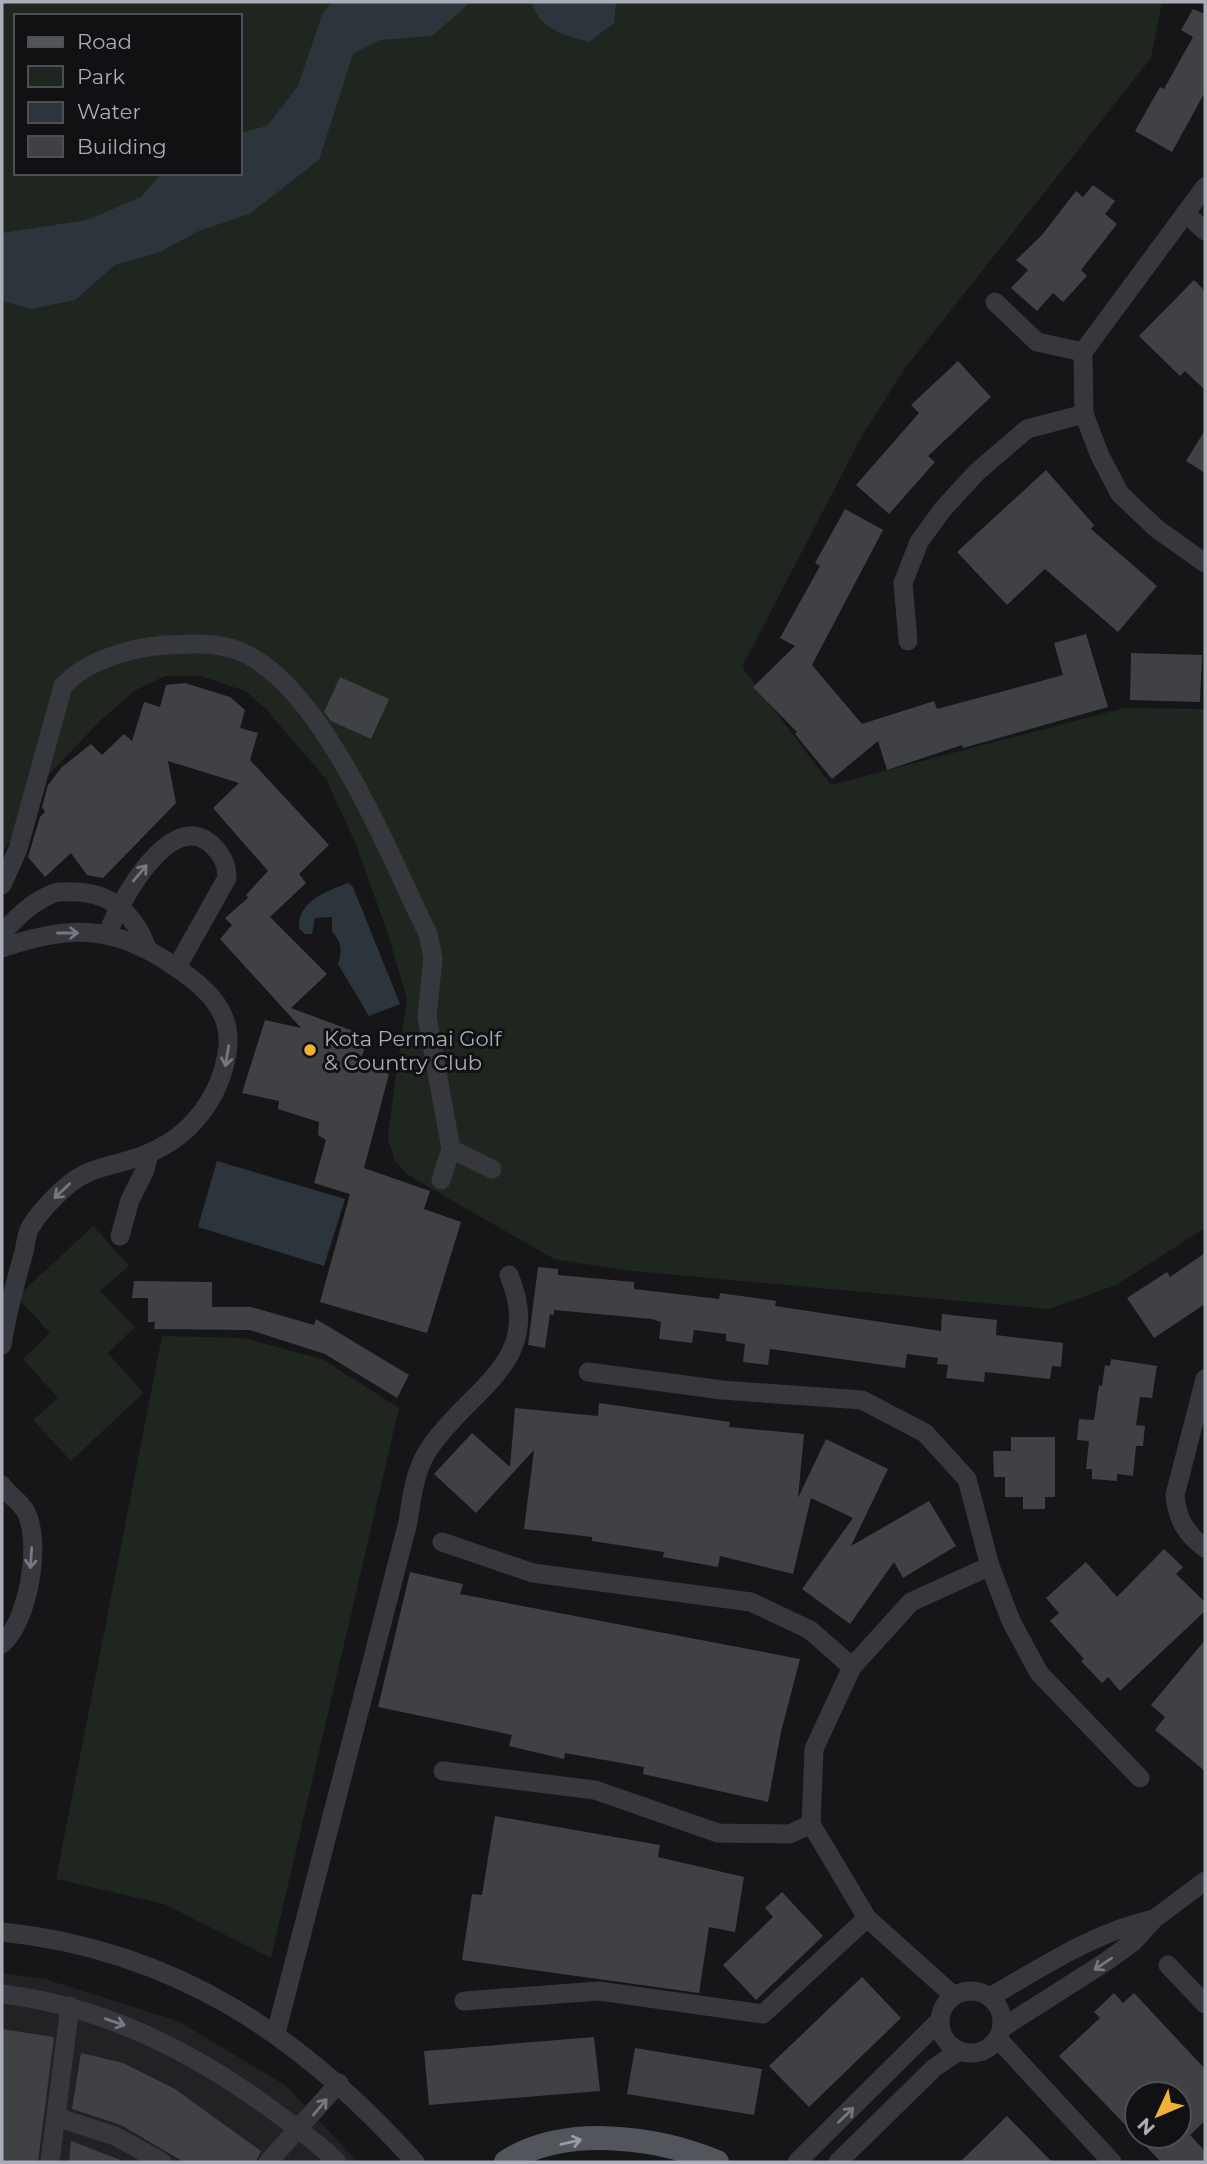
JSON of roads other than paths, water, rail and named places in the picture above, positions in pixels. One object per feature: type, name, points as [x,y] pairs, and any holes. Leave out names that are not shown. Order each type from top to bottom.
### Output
[{"type":"main road","points":[[506,2162],[518,2154],[580,2139],[645,2141],[681,2147],[718,2162]]},
{"type":"street","points":[[1205,187],[1083,352],[1084,414],[1100,457],[1120,494],[1157,528],[1205,563]]},
{"type":"street","points":[[1185,213],[1205,231]]},
{"type":"street","points":[[995,302],[1037,342],[1083,352]]},
{"type":"street","points":[[908,641],[903,583],[919,542],[943,509],[977,472],[1027,429],[1084,414]]},
{"type":"street","points":[[2,885],[18,849],[63,687],[71,679],[107,659],[148,647],[203,643],[248,655],[270,669],[291,689],[344,762],[428,933],[433,958],[427,1017],[451,1149],[441,1180]]},
{"type":"street","points":[[108,933],[119,904],[153,858],[180,840],[197,836],[215,848],[227,867],[227,878],[177,967]]},
{"type":"street","points":[[2,933],[24,909],[57,892],[88,892],[119,904],[141,932],[147,949]]},
{"type":"street","points":[[2,947],[55,933],[108,933],[147,949],[177,967],[216,1001],[229,1029],[224,1076],[203,1111],[149,1153],[100,1166],[82,1174],[56,1196],[29,1228],[10,1297],[2,1345]]},
{"type":"street","points":[[451,1149],[492,1169]]},
{"type":"street","points":[[120,1236],[130,1200],[145,1170],[149,1153]]},
{"type":"street","points":[[276,2033],[404,1535],[416,1476],[431,1446],[485,1390],[515,1345],[521,1312],[509,1275]]},
{"type":"street","points":[[588,1372],[722,1390],[862,1400],[925,1433],[967,1479],[990,1566],[1011,1621],[1039,1673],[1140,1778]]},
{"type":"street","points":[[1205,1379],[1175,1495],[1176,1513],[1185,1529],[1205,1548]]},
{"type":"street","points":[[2,1485],[26,1513],[32,1536],[29,1588],[21,1620],[2,1644]]},
{"type":"street","points":[[442,1542],[533,1573],[751,1602],[810,1630],[852,1667]]},
{"type":"street","points":[[954,1996],[867,1918],[811,1824],[814,1749],[852,1667],[911,1602],[990,1566]]},
{"type":"street","points":[[443,1771],[595,1790],[718,1833],[790,1834],[811,1824]]},
{"type":"street","points":[[940,2020],[949,2043],[959,2051],[980,2052],[1000,2034],[1133,1942],[1154,1919],[1205,1881]]},
{"type":"street","points":[[464,2001],[598,1991],[763,2014],[867,1918]]},
{"type":"street","points":[[990,1997],[1093,1939],[1121,1926],[1154,1919]]},
{"type":"street","points":[[2,1932],[46,1936],[155,1966],[276,2033],[339,2083],[415,2162]]},
{"type":"street","points":[[1168,1965],[1205,2004]]},
{"type":"street","points":[[796,2162],[940,2020],[944,2006],[954,1996],[966,1991],[978,1991],[990,1997],[998,2006],[1000,2034],[1112,2162]]},
{"type":"street","points":[[2,1994],[70,2006],[134,2029],[184,2052],[228,2077],[300,2130],[337,2162]]},
{"type":"street","points":[[50,2162],[70,2006]]},
{"type":"street","points":[[838,2162],[934,2068],[959,2051]]},
{"type":"street","points":[[268,2162],[300,2130],[339,2083]]},
{"type":"street","points":[[56,2117],[114,2136],[162,2162]]},
{"type":"water","points":[[332,2],[471,2],[432,36],[380,40],[353,54],[319,160],[249,214],[199,231],[160,252],[115,265],[75,300],[31,309],[2,301],[2,233],[87,220],[141,197],[160,175],[242,175],[242,132],[267,126],[298,86],[322,15]]},
{"type":"water","points":[[531,2],[616,2],[614,23],[589,42],[546,25]]},
{"type":"water","points":[[348,883],[353,887],[400,1004],[369,1016],[338,964],[340,946],[332,931],[332,917],[315,918],[312,934],[305,934],[299,928],[303,911],[308,904],[322,894]]},
{"type":"water","points":[[217,1161],[345,1199],[324,1266],[198,1227]]},
{"type":"place","name":"Kota Permai Golf & Country Club","points":[[310,1050]]}]
